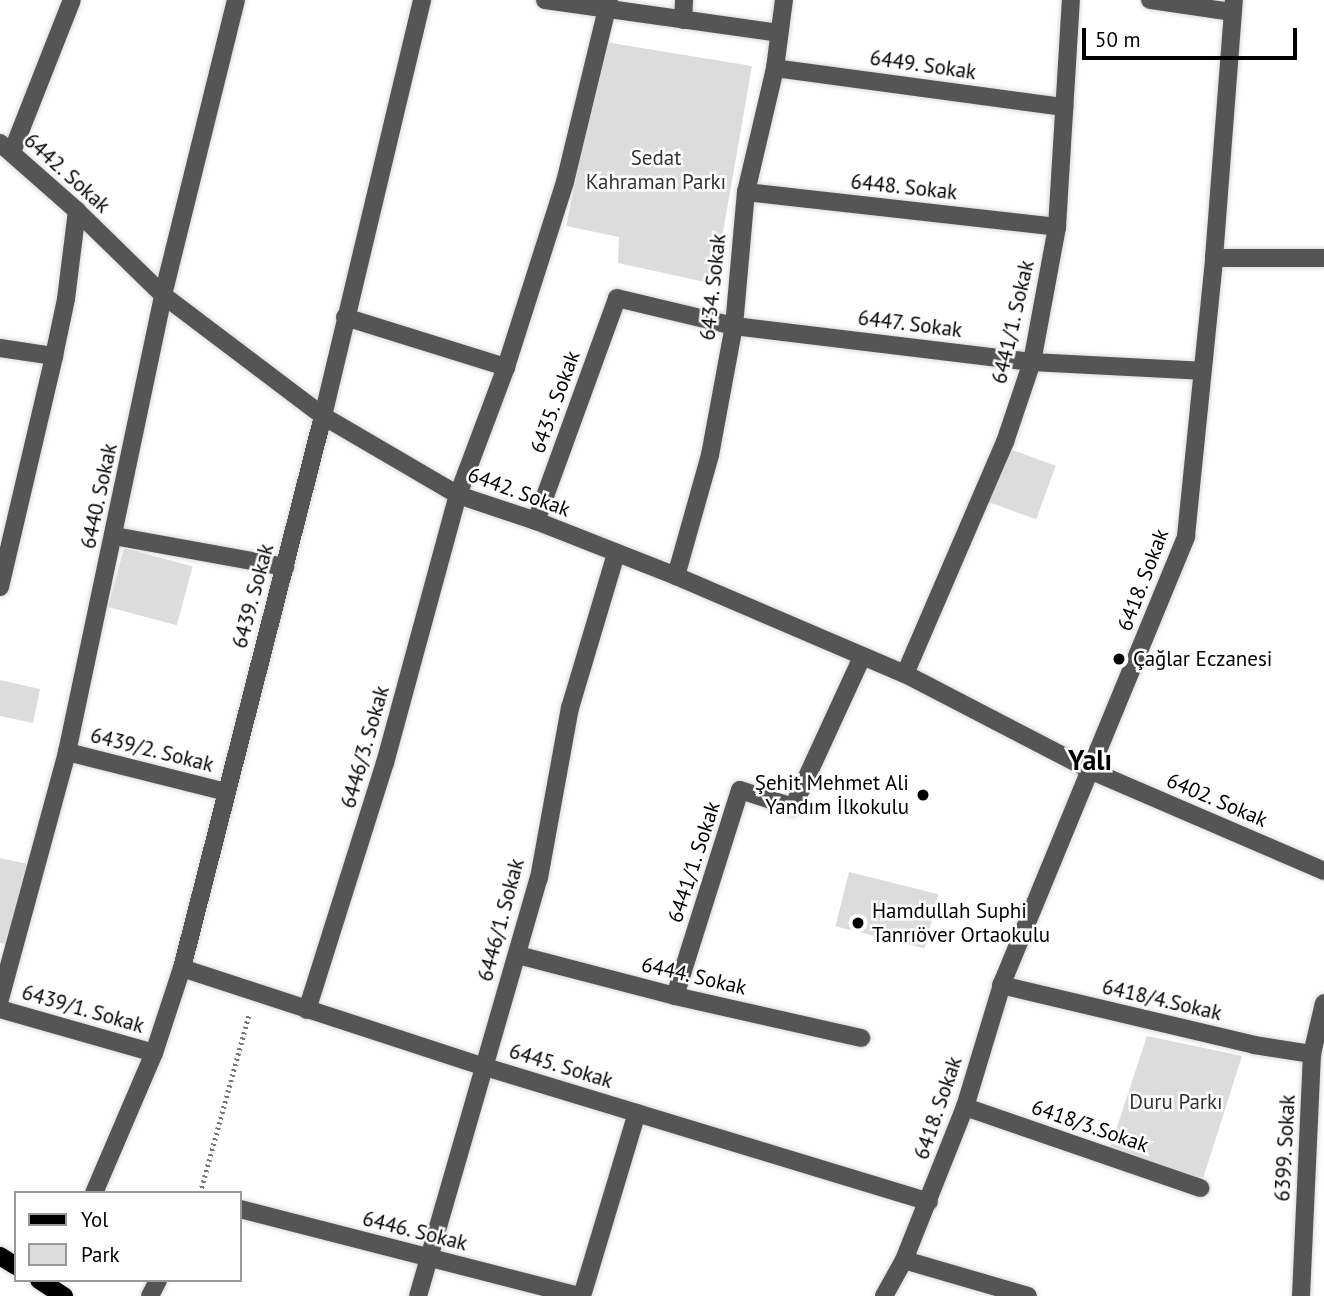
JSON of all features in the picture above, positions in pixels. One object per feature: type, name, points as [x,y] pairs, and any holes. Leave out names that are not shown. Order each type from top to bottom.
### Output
[{"type":"street","points":[[6,148],[72,0]]},
{"type":"street","name":"6440. Sokak","points":[[0,999],[6,951],[67,752],[163,295],[236,0]]},
{"type":"street","name":"6439. Sokak","points":[[95,1191],[154,1053],[182,968],[323,416],[422,0]]},
{"type":"street","points":[[545,0],[609,5],[683,20],[779,33]]},
{"type":"street","points":[[683,20],[684,0]]},
{"type":"street","name":"6434. Sokak","points":[[676,576],[710,455],[734,326],[746,192],[775,68],[784,0]]},
{"type":"street","name":"6441/1. Sokak","points":[[905,674],[1004,442],[1032,362],[1057,227],[1071,0]]},
{"type":"street","points":[[1150,0],[1233,6]]},
{"type":"street","name":"6446/3. Sokak","points":[[307,1010],[385,763],[458,495],[506,367],[565,182],[609,5]]},
{"type":"street","name":"6418. Sokak","points":[[884,1296],[904,1261],[929,1202],[965,1107],[1002,985],[1092,771],[1186,536],[1214,258],[1233,6]]},
{"type":"street","name":"6449. Sokak","points":[[775,68],[1064,107]]},
{"type":"street","name":"6442. Sokak","points":[[6,148],[77,211],[163,295],[323,416],[458,495],[536,521],[676,576],[905,674],[1092,771]]},
{"type":"street","name":"6448. Sokak","points":[[746,192],[1057,227]]},
{"type":"street","points":[[0,587],[66,299],[77,211]]},
{"type":"street","points":[[1214,258],[1324,258]]},
{"type":"street","name":"6447. Sokak","points":[[617,298],[734,326],[1032,362],[1201,371]]},
{"type":"street","name":"6435. Sokak","points":[[536,521],[617,298]]},
{"type":"street","points":[[345,317],[506,367]]},
{"type":"street","points":[[0,348],[54,356]]},
{"type":"street","points":[[114,536],[285,567]]},
{"type":"street","name":"6446/1. Sokak","points":[[418,1296],[482,1066],[518,955],[539,878],[569,708],[616,554]]},
{"type":"street","name":"6441/1. Sokak","points":[[675,996],[740,790],[793,807],[862,657]]},
{"type":"street","name":"6439/2. Sokak","points":[[67,752],[226,792]]},
{"type":"street","name":"6402. Sokak","points":[[1092,771],[1324,871]]},
{"type":"street","name":"6444. Sokak","points":[[518,955],[675,996],[861,1038]]},
{"type":"street","name":"6445. Sokak","points":[[182,968],[482,1066],[929,1202]]},
{"type":"street","name":"6418/4.Sokak","points":[[1002,985],[1229,1039],[1312,1054]]},
{"type":"street","name":"6399. Sokak","points":[[1301,1296],[1312,1054],[1324,1003]]},
{"type":"street","name":"6439/1. Sokak","points":[[0,1009],[154,1053]]},
{"type":"street","name":"6418/3.Sokak","points":[[965,1107],[1200,1188]]},
{"type":"street","points":[[581,1296],[637,1113]]},
{"type":"street","name":"6446. Sokak","points":[[242,1210],[581,1296]]},
{"type":"street","points":[[904,1261],[1028,1296]]},
{"type":"path","points":[[201,1191],[255,993]]},
{"type":"green space","name":"Sedat Kahraman Parkı","points":[[605,42],[752,66],[714,284],[618,263],[619,237],[566,226]]},
{"type":"green space","points":[[1004,447],[1056,466],[1036,519],[985,501]]},
{"type":"green space","points":[[124,548],[193,566],[177,625],[108,607]]},
{"type":"green space","points":[[0,680],[40,689],[33,723],[0,716]]},
{"type":"green space","points":[[0,858],[28,864],[12,945],[0,943]]},
{"type":"green space","points":[[849,872],[938,894],[925,949],[835,926]]},
{"type":"green space","name":"Duru Parkı","points":[[1147,1036],[1242,1056],[1200,1188],[1110,1148]]},
{"type":"place","name":"Çağlar Eczanesi","points":[[1119,659]]},
{"type":"place","name":"Şehit Mehmet Ali Yandım İlkokulu","points":[[923,795]]},
{"type":"place","name":"Hamdullah Suphi Tanrıöver Ortaokulu","points":[[858,923]]},
{"type":"district","name":"Yalı","points":[[1090,760]]}]
